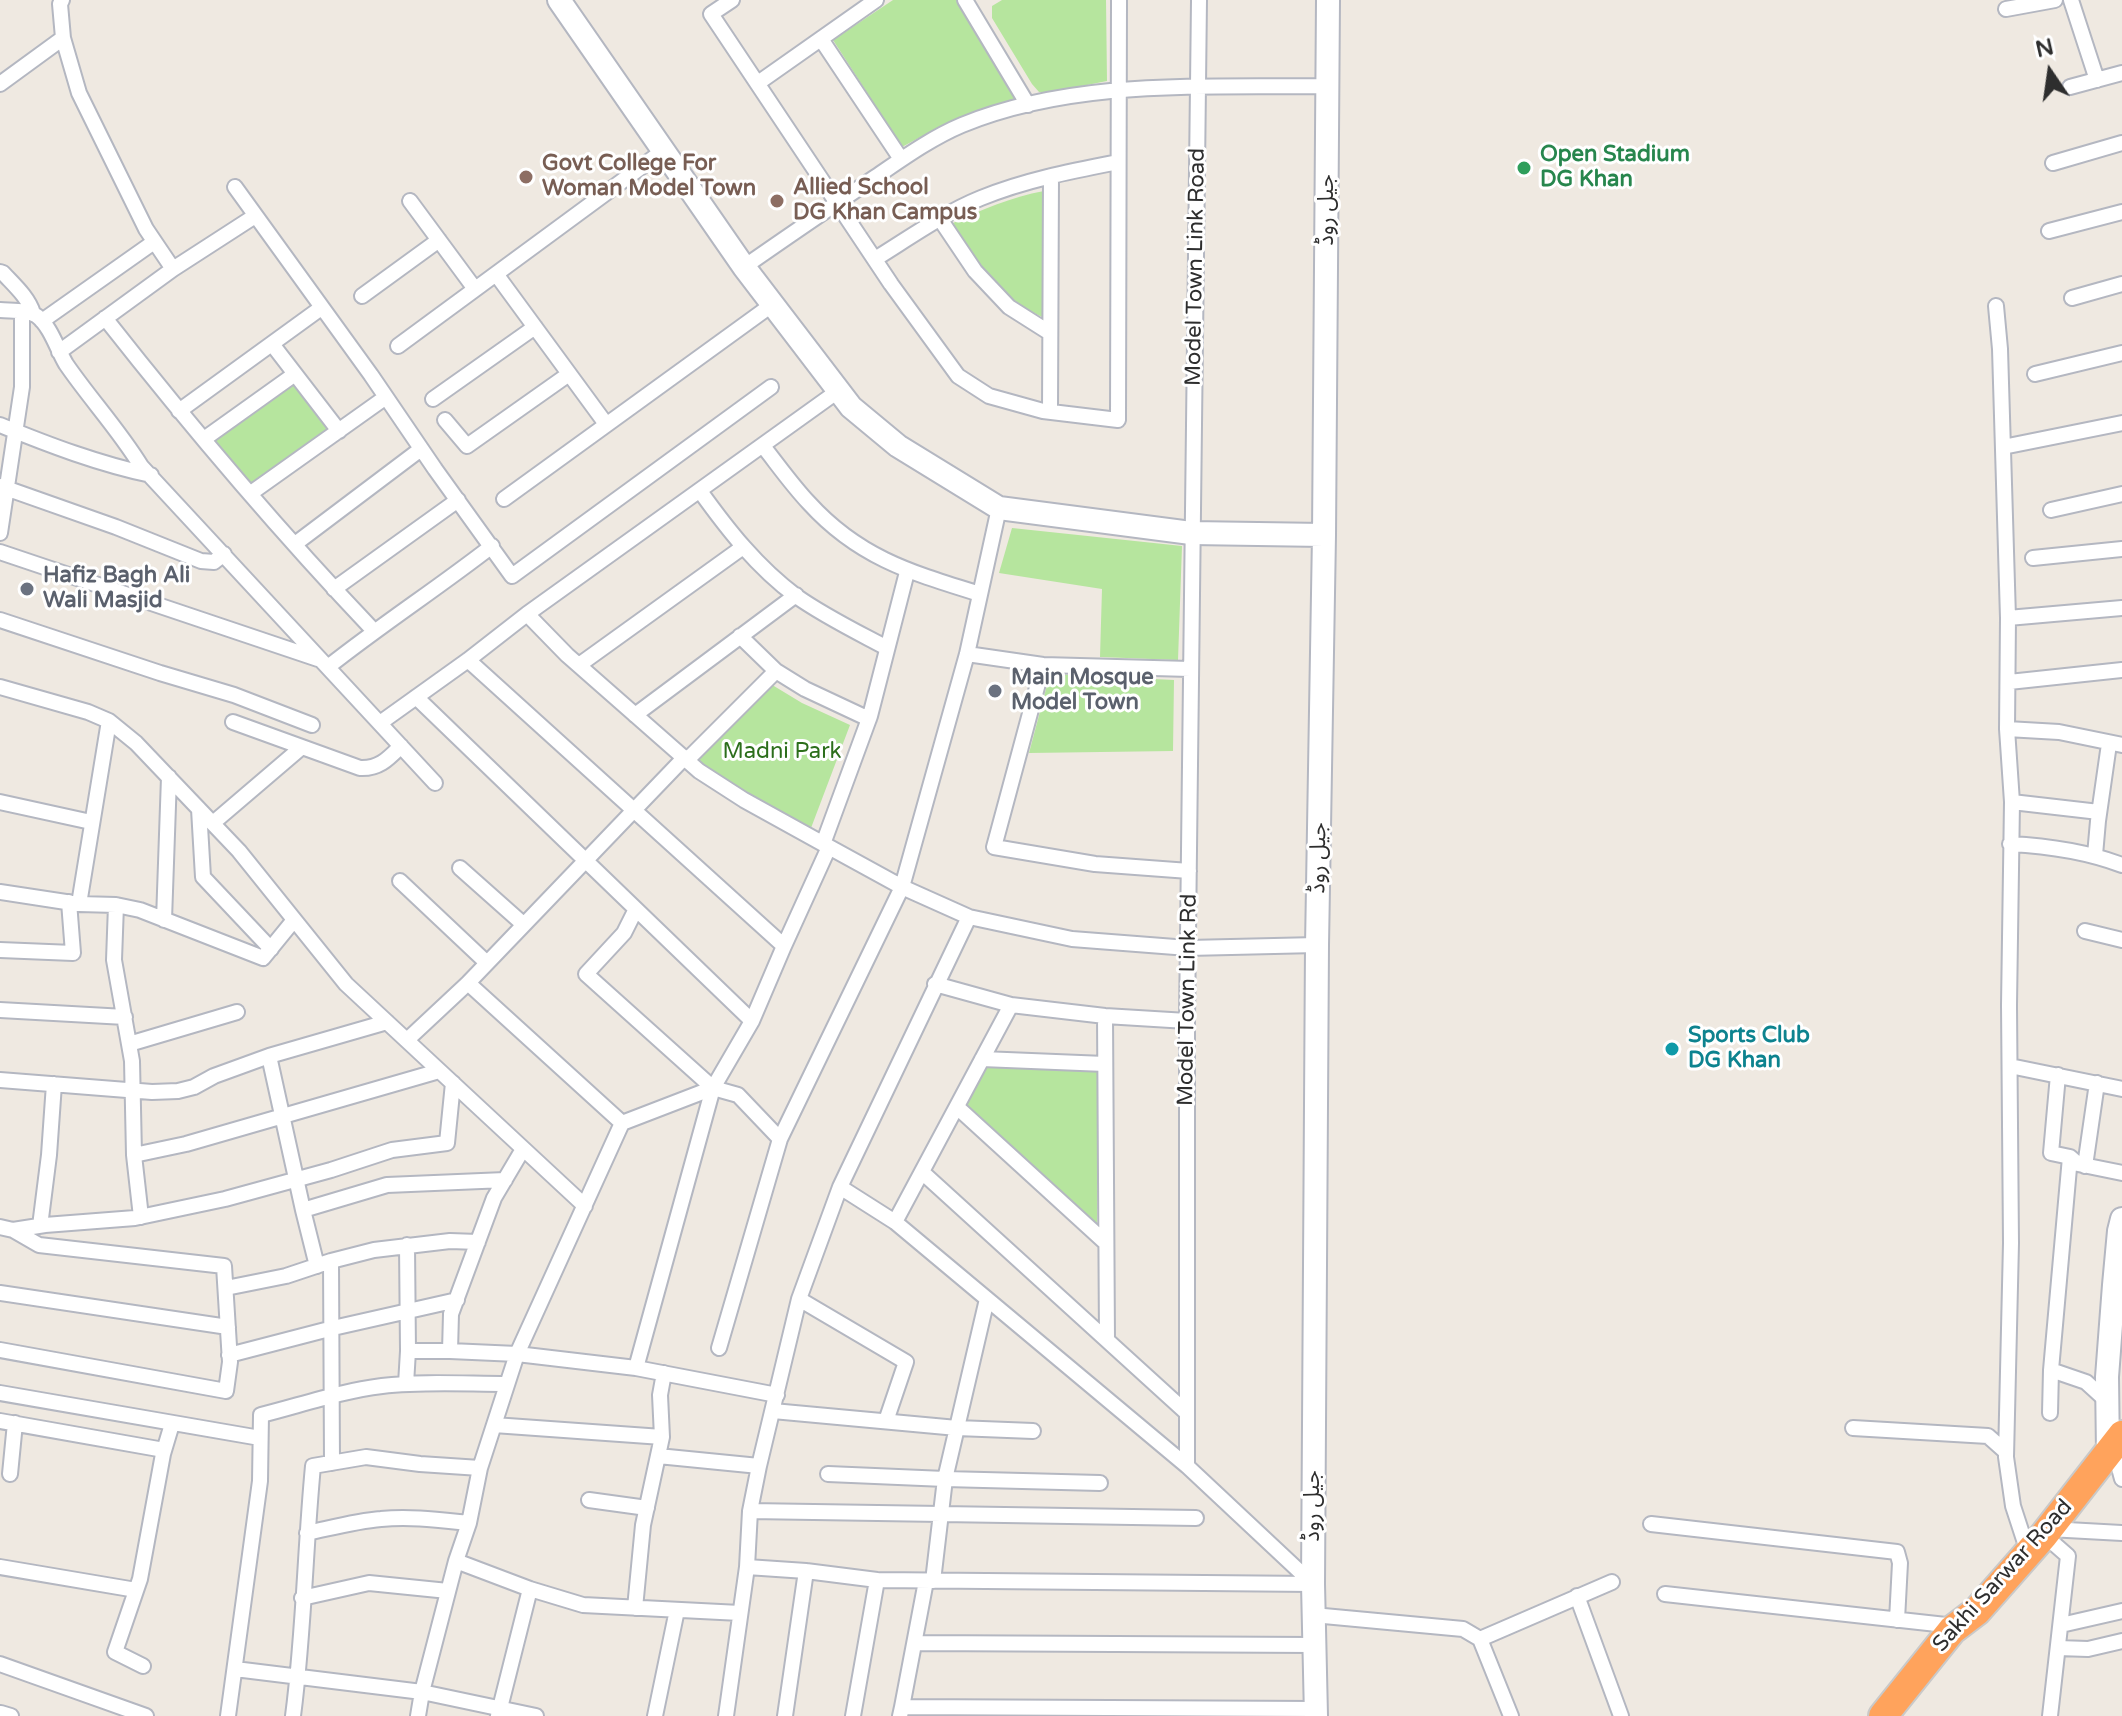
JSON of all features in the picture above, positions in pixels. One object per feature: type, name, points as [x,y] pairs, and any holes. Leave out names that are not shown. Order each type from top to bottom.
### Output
[{"type":"highway","name":"Sakhi Sarwar Road","points":[[1883,1716],[2040,1539],[2117,1441]]},
{"type":"highway","points":[[1902,1716],[1962,1639],[1967,1619]]},
{"type":"main road","points":[[559,0],[744,267],[838,391],[851,407],[898,446],[999,508],[1191,533],[1324,535]]},
{"type":"main road","name":"جیل روڈ","points":[[1316,1713],[1313,1584],[1317,945],[1328,0]]},
{"type":"main road","points":[[2117,1441],[2108,1402],[2107,1377],[2122,1219]]},
{"type":"street","points":[[62,0],[63,38],[79,93],[146,229],[173,269]]},
{"type":"street","points":[[732,0],[711,14],[875,259],[958,376],[989,396],[1050,412],[1118,420],[1119,0]]},
{"type":"street","points":[[758,83],[876,0]]},
{"type":"street","name":"Model Town Link Road","points":[[1191,533],[1199,0]]},
{"type":"street","points":[[2006,9],[2055,0]]},
{"type":"street","points":[[2071,0],[2097,80]]},
{"type":"street","points":[[973,3],[1028,105]]},
{"type":"street","points":[[0,84],[63,38]]},
{"type":"street","points":[[821,39],[901,159]]},
{"type":"street","points":[[2070,87],[2122,73]]},
{"type":"street","points":[[744,267],[901,159],[961,125],[1028,105],[1118,90],[1328,86]]},
{"type":"street","points":[[2053,163],[2122,143]]},
{"type":"street","points":[[398,346],[663,151]]},
{"type":"street","points":[[875,259],[982,197],[1051,176],[1118,162]]},
{"type":"street","points":[[1050,412],[1051,176]]},
{"type":"street","points":[[235,187],[512,576],[771,387]]},
{"type":"street","points":[[410,201],[475,289]]},
{"type":"street","points":[[2049,231],[2122,212]]},
{"type":"street","points":[[59,352],[173,269],[255,216]]},
{"type":"street","points":[[940,219],[975,271],[1009,307],[1050,333]]},
{"type":"street","points":[[362,296],[439,240]]},
{"type":"street","points":[[0,310],[32,315],[154,242]]},
{"type":"street","points":[[0,272],[21,292],[32,315],[96,405],[127,442],[141,466],[435,783]]},
{"type":"street","points":[[496,274],[606,424]]},
{"type":"street","points":[[2072,298],[2122,284]]},
{"type":"street","points":[[504,499],[773,304]]},
{"type":"street","points":[[1996,306],[2008,618],[2007,729],[2012,802],[2011,1243],[2006,1452],[2013,1506],[2040,1539],[2068,1556],[2050,1716]]},
{"type":"street","points":[[179,411],[321,308]]},
{"type":"street","points":[[0,533],[3,488],[15,431],[32,315]]},
{"type":"street","points":[[105,318],[179,411],[374,631]]},
{"type":"street","points":[[433,399],[535,327]]},
{"type":"street","points":[[272,344],[339,431]]},
{"type":"street","points":[[2035,374],[2122,353]]},
{"type":"street","points":[[204,439],[295,374]]},
{"type":"street","points":[[445,420],[467,446],[569,374]]},
{"type":"street","points":[[380,723],[838,391]]},
{"type":"street","points":[[251,493],[386,397]]},
{"type":"street","points":[[2003,447],[2122,423]]},
{"type":"street","points":[[0,425],[121,468],[151,475]]},
{"type":"street","points":[[763,446],[808,503],[836,530],[907,572],[980,594]]},
{"type":"street","points":[[295,544],[421,449]]},
{"type":"street","points":[[3,488],[116,527],[201,561],[214,562],[224,554]]},
{"type":"street","points":[[700,491],[743,547],[796,595],[887,648]]},
{"type":"street","points":[[2051,510],[2122,494]]},
{"type":"street","points":[[334,589],[458,500]]},
{"type":"street","points":[[719,1348],[780,1139],[902,887],[967,654],[999,508]]},
{"type":"street","name":"Model Town Link Rd","points":[[1187,1466],[1191,533]]},
{"type":"street","points":[[325,663],[439,587],[492,546]]},
{"type":"street","points":[[579,665],[743,547]]},
{"type":"street","points":[[2033,558],[2122,549]]},
{"type":"street","points":[[0,552],[325,663]]},
{"type":"street","points":[[636,1368],[713,1088],[752,1021],[826,846],[869,719],[907,572]]},
{"type":"street","points":[[635,715],[796,595]]},
{"type":"street","points":[[2008,618],[2122,608]]},
{"type":"street","points":[[527,614],[579,665],[699,771],[826,846],[902,887],[969,917],[1072,939],[1188,948],[1317,945]]},
{"type":"street","points":[[0,620],[234,695],[312,725]]},
{"type":"street","points":[[740,636],[776,671],[805,689],[869,719]]},
{"type":"street","points":[[967,654],[1043,665],[1190,669]]},
{"type":"street","points":[[468,660],[784,946]]},
{"type":"street","points":[[1043,665],[994,847],[1095,864],[1189,871]]},
{"type":"street","points":[[2009,682],[2122,670]]},
{"type":"street","points":[[407,1040],[468,983],[634,810],[776,671]]},
{"type":"street","points":[[0,687],[88,712],[109,721],[136,743],[239,851],[346,984],[585,1206]]},
{"type":"street","points":[[416,697],[752,1021]]},
{"type":"street","points":[[0,950],[73,953],[74,903],[109,721]]},
{"type":"street","points":[[233,722],[360,768],[384,763],[401,746]]},
{"type":"street","points":[[2007,729],[2059,732],[2116,744],[2099,812],[2095,855]]},
{"type":"street","points":[[213,823],[302,747]]},
{"type":"street","points":[[164,920],[169,777]]},
{"type":"street","points":[[0,802],[91,822]]},
{"type":"street","points":[[2012,802],[2099,812]]},
{"type":"street","points":[[199,809],[203,877],[271,949]]},
{"type":"street","points":[[2010,844],[2039,845],[2095,855],[2122,865]]},
{"type":"street","points":[[460,868],[523,924]]},
{"type":"street","points":[[400,881],[487,963]]},
{"type":"street","points":[[0,892],[140,910],[263,958],[294,920]]},
{"type":"street","points":[[116,905],[114,960],[129,1044],[134,1155],[141,1217]]},
{"type":"street","points":[[636,909],[624,933],[586,974],[713,1088],[738,1095],[780,1139]]},
{"type":"street","points":[[726,1716],[747,1567],[750,1511],[799,1299],[840,1187],[969,917]]},
{"type":"street","points":[[2085,931],[2122,940]]},
{"type":"street","points":[[468,983],[622,1123]]},
{"type":"street","points":[[935,984],[1011,1005],[1105,1016],[1187,1021]]},
{"type":"street","points":[[895,1222],[1011,1005]]},
{"type":"street","points":[[0,1010],[125,1017]]},
{"type":"street","points":[[129,1044],[237,1012]]},
{"type":"street","points":[[1105,1016],[1107,1340]]},
{"type":"street","points":[[0,1080],[152,1092],[178,1091],[269,1056],[387,1022]]},
{"type":"street","points":[[269,1056],[303,1210],[324,1263],[333,1328],[332,1463]]},
{"type":"street","points":[[982,1059],[1105,1064]]},
{"type":"street","points":[[2010,1066],[2122,1089]]},
{"type":"street","points":[[134,1155],[186,1144],[439,1071]]},
{"type":"street","points":[[2058,1075],[2051,1153],[2070,1157],[2085,1166],[2122,1173]]},
{"type":"street","points":[[6,1229],[141,1217],[225,1199],[392,1150],[447,1143],[453,1083]]},
{"type":"street","points":[[2085,1166],[2097,1083]]},
{"type":"street","points":[[40,1226],[54,1084]]},
{"type":"street","points":[[418,1716],[448,1591],[469,1523],[480,1468],[517,1354],[622,1123],[713,1088]]},
{"type":"street","points":[[957,1107],[1106,1243]]},
{"type":"street","points":[[450,1351],[451,1314],[494,1198],[523,1149]]},
{"type":"street","points":[[2050,1413],[2070,1157]]},
{"type":"street","points":[[922,1172],[1187,1413]]},
{"type":"street","points":[[303,1210],[387,1185],[505,1180]]},
{"type":"street","points":[[840,1187],[895,1222],[1187,1466],[1313,1584]]},
{"type":"street","points":[[0,1350],[226,1391],[229,1355],[224,1266],[39,1245],[6,1229]]},
{"type":"street","points":[[226,1288],[286,1276],[374,1250],[450,1241],[478,1242]]},
{"type":"street","points":[[406,1384],[407,1245]]},
{"type":"street","points":[[0,1293],[228,1327]]},
{"type":"street","points":[[799,1299],[906,1362],[886,1421]]},
{"type":"street","points":[[987,1299],[945,1479],[930,1581],[901,1714],[1316,1713]]},
{"type":"street","points":[[229,1355],[457,1300]]},
{"type":"street","points":[[408,1351],[517,1354],[636,1368],[777,1395]]},
{"type":"street","points":[[2051,1370],[2086,1382],[2108,1402]]},
{"type":"street","points":[[635,1608],[643,1525],[662,1437],[660,1395],[664,1373]]},
{"type":"street","points":[[231,1715],[260,1481],[261,1415],[357,1390],[406,1384],[507,1384]]},
{"type":"street","points":[[0,1393],[260,1438]]},
{"type":"street","points":[[773,1411],[957,1428],[1033,1431]]},
{"type":"street","points":[[0,1421],[164,1450]]},
{"type":"street","points":[[10,1474],[15,1423]]},
{"type":"street","points":[[143,1666],[115,1652],[136,1590],[172,1424]]},
{"type":"street","points":[[494,1425],[662,1437]]},
{"type":"street","points":[[1853,1428],[1988,1436],[2006,1452]]},
{"type":"street","points":[[2117,1441],[2122,1479]]},
{"type":"street","points":[[658,1456],[759,1466]]},
{"type":"street","points":[[293,1716],[313,1466],[366,1457],[480,1468]]},
{"type":"street","points":[[828,1474],[1100,1483]]},
{"type":"street","points":[[589,1500],[647,1508]]},
{"type":"street","points":[[750,1511],[1196,1518]]},
{"type":"street","points":[[307,1533],[384,1519],[469,1523]]},
{"type":"street","points":[[1651,1524],[1897,1552],[1900,1563],[1897,1620]]},
{"type":"street","points":[[2040,1539],[2122,1533]]},
{"type":"street","points":[[456,1561],[583,1605],[740,1613]]},
{"type":"street","points":[[0,1567],[136,1590]]},
{"type":"street","points":[[747,1567],[877,1580],[1313,1584]]},
{"type":"street","points":[[785,1716],[806,1571]]},
{"type":"street","points":[[853,1716],[877,1580]]},
{"type":"street","points":[[1480,1639],[1612,1582]]},
{"type":"street","points":[[302,1598],[369,1583],[448,1591]]},
{"type":"street","points":[[499,1712],[530,1589]]},
{"type":"street","points":[[1665,1594],[1897,1620],[1967,1619]]},
{"type":"street","points":[[1577,1596],[1621,1716]]},
{"type":"street","points":[[655,1716],[677,1610]]},
{"type":"street","points":[[2061,1625],[2122,1611]]},
{"type":"street","points":[[1313,1615],[1463,1629],[1480,1639],[1511,1716]]},
{"type":"street","points":[[2058,1648],[2088,1649],[2122,1641]]},
{"type":"street","points":[[915,1643],[1314,1645]]},
{"type":"street","points":[[0,1664],[146,1716]]},
{"type":"street","points":[[235,1669],[422,1692],[499,1712],[536,1716]]},
{"type":"street","points":[[0,1715],[11,1716]]},
{"type":"green space","points":[[893,0],[957,0],[1016,100],[958,120],[902,147],[833,40]]},
{"type":"green space","points":[[1002,0],[1106,0],[1107,81],[1039,92],[992,18],[992,6]]},
{"type":"green space","points":[[1044,191],[1042,317],[1013,302],[986,276],[951,224],[996,204]]},
{"type":"green space","points":[[294,381],[329,429],[253,487],[212,438]]},
{"type":"green space","points":[[1012,528],[1182,546],[1178,660],[1100,657],[1102,589],[999,573]]},
{"type":"green space","points":[[1050,674],[1174,680],[1173,751],[1029,753]]},
{"type":"green space","name":"Madni Park","points":[[769,683],[802,703],[850,725],[811,828],[719,779],[697,762]]},
{"type":"green space","points":[[983,1063],[1099,1072],[1097,1227],[966,1105]]},
{"type":"place","name":"Open Stadium DG Khan","points":[[1524,168]]},
{"type":"place","name":"Govt College For Woman Model Town","points":[[526,177]]},
{"type":"place","name":"Allied School DG Khan Campus","points":[[777,201]]},
{"type":"place","name":"Hafiz Bagh Ali Wali Masjid","points":[[27,589]]},
{"type":"place","name":"Main Mosque Model Town","points":[[995,691]]},
{"type":"place","name":"Sports Club DG Khan","points":[[1672,1049]]}]
